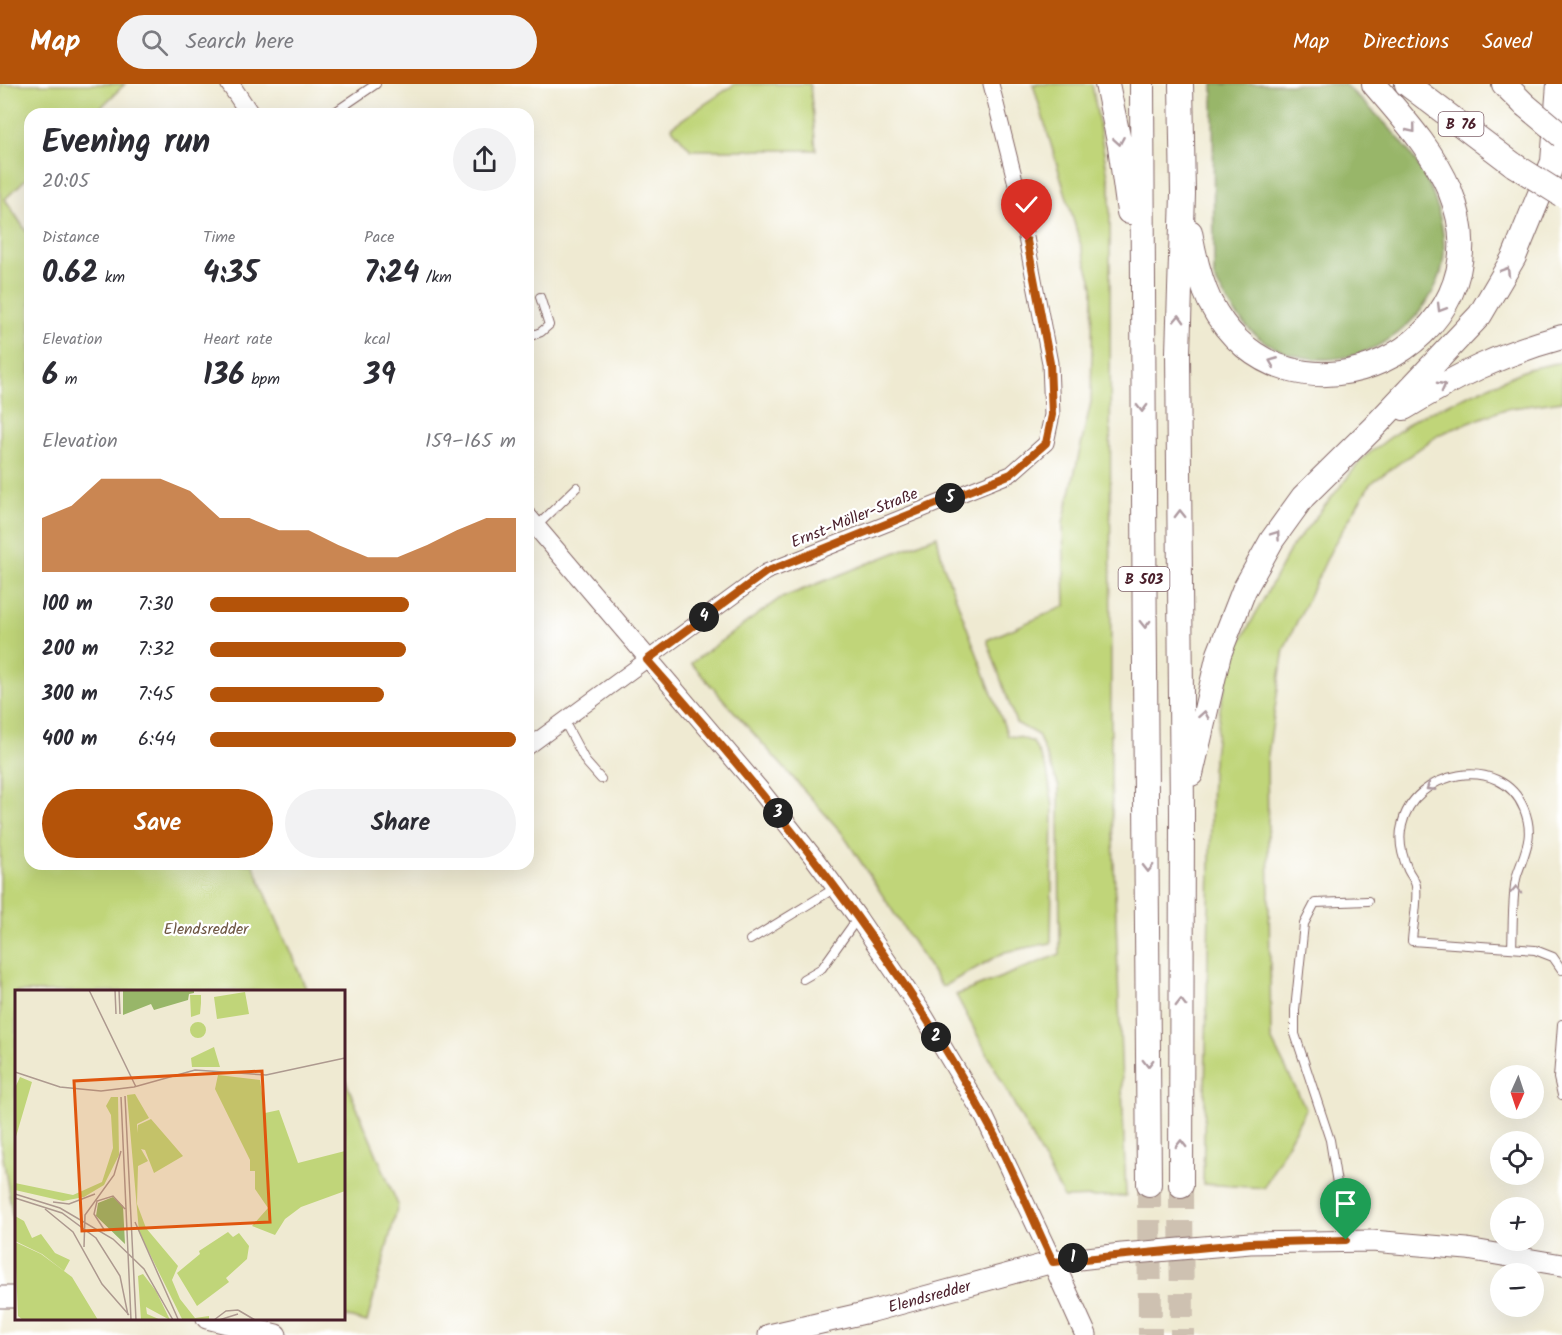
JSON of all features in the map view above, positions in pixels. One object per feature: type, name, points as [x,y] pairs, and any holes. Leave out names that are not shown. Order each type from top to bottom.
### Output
[{"type":"highway","points":[[1107,84],[1129,207],[1141,349]]},
{"type":"highway","name":"B 503","points":[[1142,84],[1141,349],[1148,809],[1149,1184]]},
{"type":"highway","name":"B 503","points":[[1181,84],[1183,194],[1178,353],[1182,813],[1181,1185]]},
{"type":"highway","points":[[1183,194],[1194,253],[1210,301],[1242,343],[1263,358],[1309,373],[1352,373],[1392,358],[1412,344],[1438,315],[1449,295],[1460,245],[1450,192],[1436,163],[1414,131],[1374,84]]},
{"type":"highway","name":"B 76","points":[[1407,84],[1514,165],[1562,195]]},
{"type":"highway","points":[[1504,84],[1562,136]]},
{"type":"highway","points":[[1182,813],[1219,654],[1244,590],[1272,540],[1303,497],[1374,427],[1480,315],[1514,257],[1553,162],[1559,84]]},
{"type":"highway","points":[[1374,427],[1440,386],[1515,350],[1562,337]]},
{"type":"main road","name":"Elendsredder","points":[[769,1335],[873,1311],[1053,1262],[1250,1243],[1346,1240],[1467,1249],[1562,1265]]},
{"type":"main road","points":[[1053,1262],[1086,1335]]},
{"type":"main road","points":[[215,1320],[276,1335]]},
{"type":"street","points":[[230,84],[246,108]]},
{"type":"street","name":"Ernst-Möller-Straße","points":[[534,743],[766,572],[1011,474],[1046,443],[1052,415],[1050,363],[1015,180],[991,84]]},
{"type":"street","points":[[534,524],[647,660],[760,790],[858,918],[919,1008],[984,1116],[1053,1262]]},
{"type":"lane","points":[[341,108],[376,84]]},
{"type":"lane","points":[[534,335],[549,325],[540,297]]},
{"type":"lane","points":[[534,520],[577,488]]},
{"type":"lane","points":[[564,721],[586,762],[601,778]]},
{"type":"lane","points":[[1512,948],[1517,876],[1527,855],[1529,831],[1520,801],[1501,783],[1481,775],[1457,775],[1431,785],[1416,797],[1405,815],[1400,835],[1402,854],[1416,888],[1412,941],[1535,950],[1547,954],[1557,962],[1562,970]]},
{"type":"lane","points":[[750,940],[836,887]]},
{"type":"lane","points":[[1346,1240],[1330,1140],[1295,1034],[1295,1010],[1304,924],[1315,903],[1368,901]]},
{"type":"lane","points":[[803,979],[822,969],[858,918]]},
{"type":"lane","points":[[1562,1024],[1558,1078],[1562,1095]]},
{"type":"green space","points":[[0,84],[125,84],[100,108],[24,108],[24,181],[5,199],[24,228],[24,870],[256,870],[307,990],[15,990],[15,1231],[0,1139]]},
{"type":"green space","points":[[735,84],[810,84],[816,150],[691,150],[671,127]]},
{"type":"green space","points":[[1033,84],[1092,84],[1110,188],[1111,781],[1126,1196],[1064,1198],[956,995],[1060,954],[1059,787],[1038,735],[1016,723],[987,640],[1065,606],[1063,523],[1091,402],[1093,286]]},
{"type":"green space","points":[[1213,84],[1344,84],[1387,125],[1406,147],[1434,197],[1442,225],[1444,255],[1438,281],[1425,304],[1408,324],[1388,340],[1365,352],[1340,358],[1315,359],[1289,354],[1256,336],[1230,305],[1214,278]]},
{"type":"green space","points":[[1562,362],[1562,401],[1505,409],[1440,434],[1370,484],[1333,546],[1284,649],[1267,761],[1271,1039],[1306,1109],[1264,1188],[1203,1184],[1212,770],[1221,702],[1234,654],[1291,548],[1363,458],[1416,418],[1528,369]]},
{"type":"green space","points":[[937,536],[943,564],[1008,736],[1033,742],[1047,770],[1053,806],[1051,943],[1005,952],[942,987],[842,833],[691,663],[779,599]]},
{"type":"green space","points":[[345,1079],[398,1205],[367,1322],[345,1316]]},
{"type":"tunnel","points":[[1149,1184],[1150,1335]]},
{"type":"tunnel","points":[[1181,1185],[1182,1335]]},
{"type":"route","points":[[1027,241],[1050,363],[1052,415],[1046,443],[1011,474],[766,572],[647,660],[760,790],[814,858],[885,955],[984,1116],[1053,1262],[1072,1258],[1250,1243],[1346,1240]]}]
